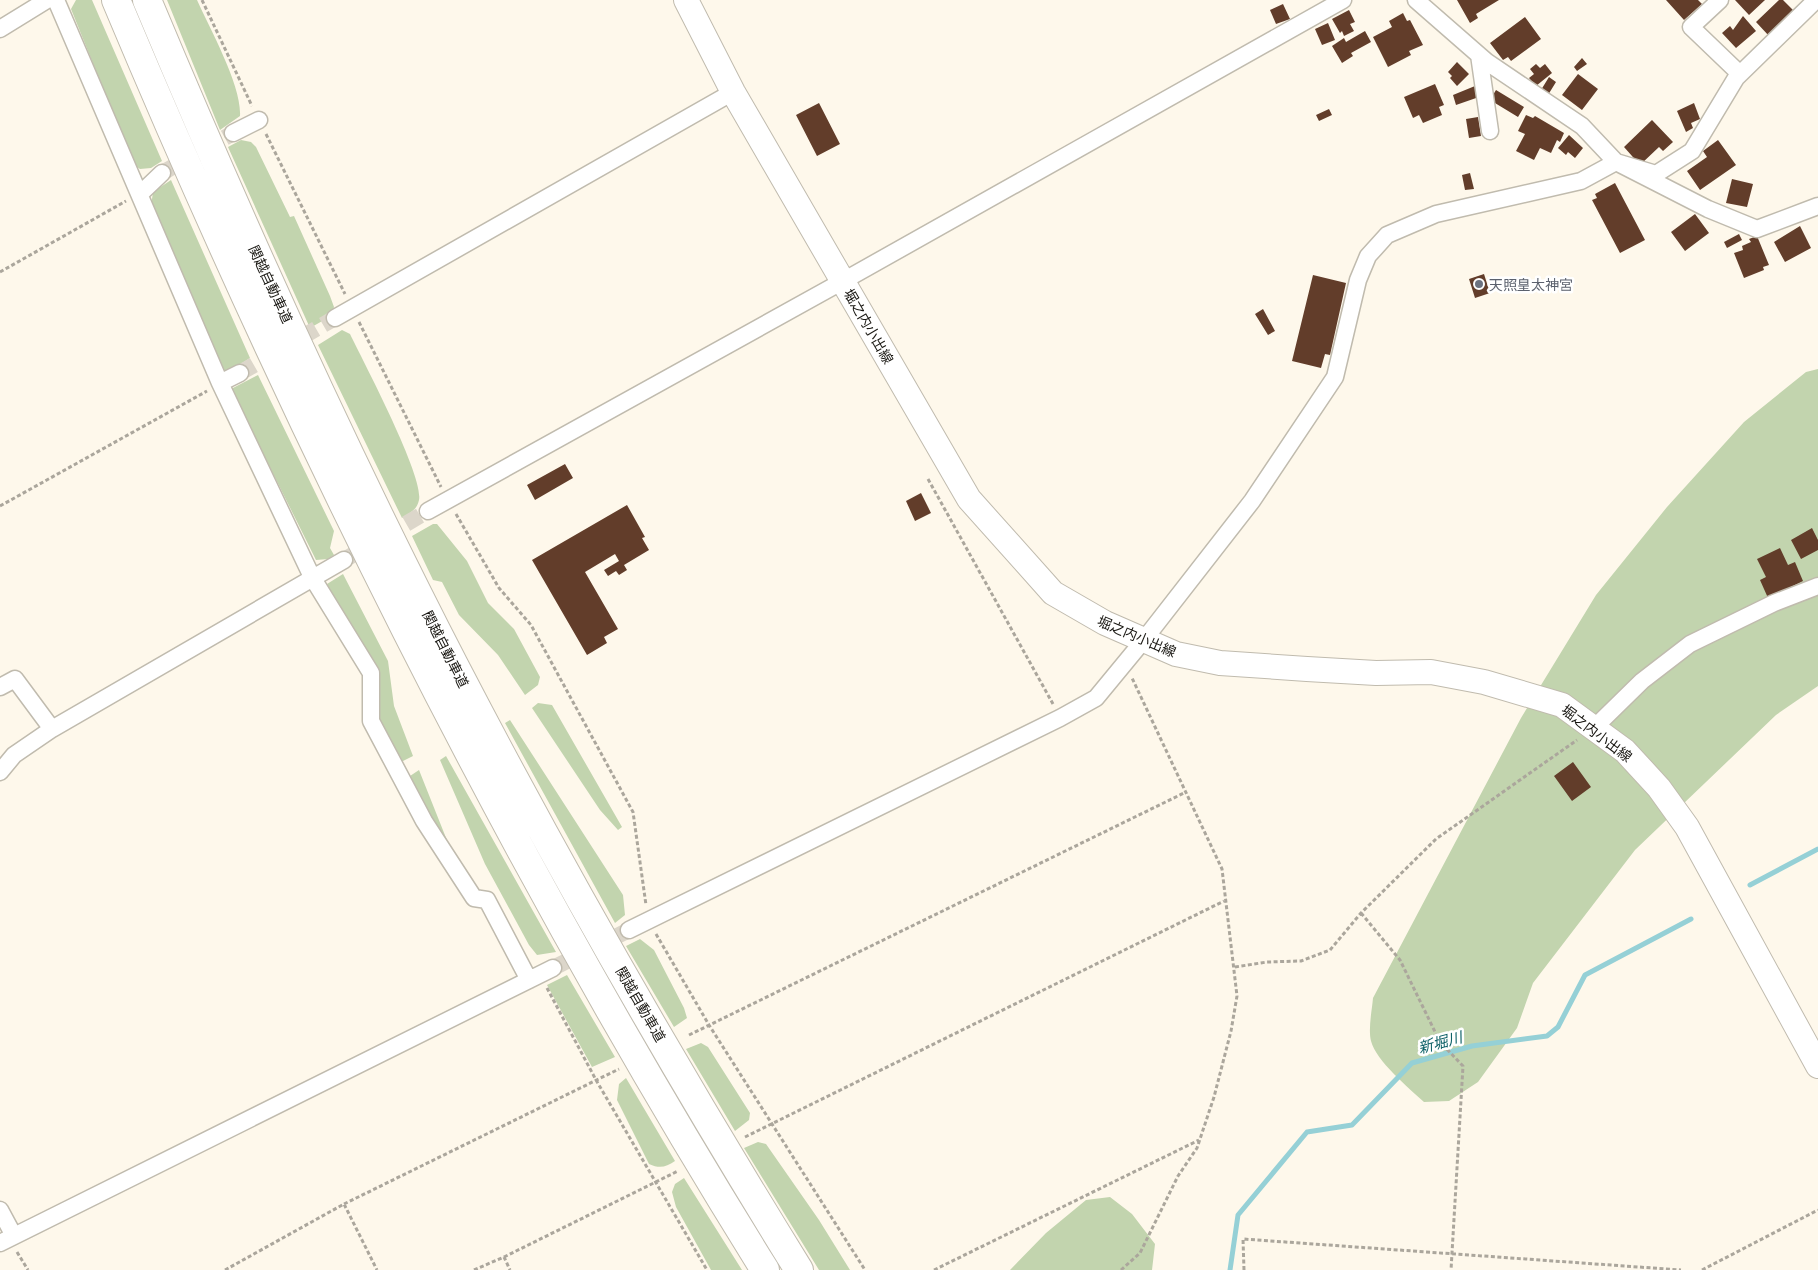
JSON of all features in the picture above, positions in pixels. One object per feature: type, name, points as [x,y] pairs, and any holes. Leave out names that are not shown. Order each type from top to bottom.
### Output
[{"type":"highway","name":"関越自動車道","points":[[116,0],[226,257],[282,379],[429,677],[498,807],[644,1070],[765,1270]]},
{"type":"highway","name":"関越自動車道","points":[[147,0],[206,141],[304,357],[380,518],[454,665],[622,971],[743,1178],[800,1270]]},
{"type":"main road","name":"堀之内小出線","points":[[686,0],[734,92],[969,499],[1053,593],[1089,615],[1144,642],[1176,654],[1220,663],[1376,673],[1431,672],[1484,682],[1562,705],[1625,751],[1659,788],[1687,827],[1818,1066]]},
{"type":"street","points":[[0,29],[47,0]]},
{"type":"street","points":[[0,1210],[7,1239],[541,974],[487,900],[474,898],[424,821],[371,721],[371,673],[312,577],[220,383],[56,0]]},
{"type":"street","points":[[428,511],[843,282],[1343,0]]},
{"type":"street","points":[[1416,0],[1479,55],[1582,126],[1616,162],[1708,209],[1757,229],[1818,206]]},
{"type":"street","points":[[1720,0],[1691,27],[1740,74]]},
{"type":"street","points":[[629,930],[1060,718],[1096,698],[1144,642],[1252,501],[1335,378],[1358,280],[1368,256],[1387,235],[1436,214],[1581,181],[1616,162],[1656,174],[1692,151],[1740,74],[1816,0]]},
{"type":"street","points":[[1479,55],[1490,131]]},
{"type":"street","points":[[335,318],[734,92]]},
{"type":"street","points":[[233,133],[259,120]]},
{"type":"street","points":[[140,194],[162,173]]},
{"type":"street","points":[[220,383],[240,373]]},
{"type":"street","points":[[0,772],[14,755],[52,729],[344,560]]},
{"type":"street","points":[[1594,728],[1642,681],[1690,644],[1774,603],[1818,586]]},
{"type":"street","points":[[0,687],[15,679],[52,729]]},
{"type":"path","points":[[202,0],[259,120],[447,499],[499,588],[530,625],[633,812],[648,921],[709,1025],[864,1270]]},
{"type":"path","points":[[0,272],[140,194]]},
{"type":"path","points":[[0,506],[220,383]]},
{"type":"path","points":[[928,480],[1060,718]]},
{"type":"path","points":[[1121,1270],[1140,1252],[1178,1176],[1200,1140],[1232,1031],[1237,996],[1235,967],[1224,902],[1222,869],[1125,664]]},
{"type":"path","points":[[1235,967],[1267,962],[1301,961],[1330,950],[1361,913],[1436,838],[1594,728]]},
{"type":"path","points":[[689,1035],[1186,792]]},
{"type":"path","points":[[745,1137],[1224,902]]},
{"type":"path","points":[[1361,913],[1400,960],[1440,1042],[1463,1066],[1451,1270]]},
{"type":"path","points":[[541,974],[596,1080],[707,1270]]},
{"type":"path","points":[[225,1270],[344,1204],[622,1068]]},
{"type":"path","points":[[934,1270],[1200,1140]]},
{"type":"path","points":[[474,1270],[504,1257],[678,1170]]},
{"type":"path","points":[[344,1204],[377,1270]]},
{"type":"path","points":[[1702,1270],[1818,1210]]},
{"type":"path","points":[[1244,1270],[1243,1239],[1681,1270]]},
{"type":"path","points":[[504,1257],[510,1270]]},
{"type":"green space","points":[[76,0],[92,0],[162,161],[151,168],[140,169],[134,165],[71,9]]},
{"type":"green space","points":[[167,0],[197,0],[231,74],[236,89],[240,116],[220,130]]},
{"type":"green space","points":[[241,140],[251,142],[256,147],[290,217],[294,216],[330,296],[334,307],[331,316],[310,328],[228,147]]},
{"type":"green space","points":[[171,180],[250,358],[230,371],[222,371],[151,206],[153,192]]},
{"type":"green space","points":[[342,330],[350,334],[391,418],[412,468],[418,487],[419,500],[415,509],[402,518],[318,345]]},
{"type":"green space","points":[[1818,369],[1818,686],[1776,715],[1635,850],[1533,983],[1517,1028],[1478,1082],[1449,1101],[1424,1102],[1394,1074],[1374,1049],[1370,1031],[1373,998],[1521,718],[1596,595],[1667,507],[1744,422],[1806,372]]},
{"type":"green space","points":[[258,375],[334,531],[330,548],[334,555],[328,559],[316,560],[231,389]]},
{"type":"green space","points":[[433,524],[437,524],[467,561],[488,603],[514,629],[540,677],[538,685],[525,695],[498,655],[459,615],[442,582],[433,580],[412,536]]},
{"type":"green space","points":[[343,574],[388,661],[394,706],[413,756],[401,762],[380,730],[373,673],[327,584]]},
{"type":"green space","points":[[538,703],[552,705],[622,827],[618,830],[600,810],[532,708]]},
{"type":"green space","points":[[510,720],[623,895],[625,915],[615,923],[505,723]]},
{"type":"green space","points":[[446,756],[556,952],[537,955],[529,945],[485,864],[440,760]]},
{"type":"green space","points":[[419,770],[460,873],[409,783],[410,776]]},
{"type":"green space","points":[[640,939],[654,950],[684,1008],[687,1018],[674,1027],[626,946]]},
{"type":"green space","points":[[567,975],[615,1057],[592,1067],[547,985]]},
{"type":"green space","points":[[701,1043],[708,1047],[750,1113],[749,1120],[735,1131],[686,1049]]},
{"type":"green space","points":[[626,1078],[675,1161],[669,1165],[660,1167],[649,1164],[617,1100],[619,1084]]},
{"type":"green space","points":[[758,1142],[766,1144],[819,1220],[850,1270],[819,1270],[744,1148]]},
{"type":"green space","points":[[684,1178],[742,1270],[711,1270],[676,1207],[672,1192],[675,1184]]},
{"type":"green space","points":[[1110,1197],[1132,1214],[1155,1244],[1152,1270],[1010,1270],[1046,1233],[1086,1200]]},
{"type":"building","points":[[1457,0],[1499,0],[1476,14],[1478,18],[1470,23]]},
{"type":"building","points":[[1666,0],[1698,0],[1702,4],[1684,20]]},
{"type":"building","points":[[1735,0],[1765,0],[1749,15]]},
{"type":"building","points":[[1779,0],[1783,0],[1795,12],[1769,36],[1756,22]]},
{"type":"building","points":[[1283,4],[1290,19],[1276,24],[1270,10]]},
{"type":"building","points":[[1349,10],[1355,22],[1350,24],[1354,31],[1344,36],[1342,31],[1340,33],[1332,19]]},
{"type":"building","points":[[1403,13],[1407,21],[1410,20],[1423,45],[1409,51],[1411,55],[1388,67],[1373,37],[1392,27],[1389,21]]},
{"type":"building","points":[[1743,16],[1756,31],[1736,48],[1722,33],[1730,26],[1733,30]]},
{"type":"building","points":[[1525,17],[1541,39],[1511,61],[1508,57],[1503,60],[1490,43]]},
{"type":"building","points":[[1328,23],[1335,40],[1322,45],[1315,29]]},
{"type":"building","points":[[1365,31],[1371,42],[1351,53],[1353,56],[1342,63],[1332,46],[1344,38],[1346,42]]},
{"type":"building","points":[[1582,58],[1587,64],[1577,71],[1574,67]]},
{"type":"building","points":[[1457,62],[1469,74],[1457,86],[1450,78],[1452,76],[1448,72]]},
{"type":"building","points":[[1536,64],[1540,68],[1545,64],[1552,73],[1536,86],[1529,78],[1534,74],[1530,69]]},
{"type":"building","points":[[1578,74],[1598,89],[1582,110],[1562,95]]},
{"type":"building","points":[[1549,77],[1556,82],[1548,95],[1541,90]]},
{"type":"building","points":[[1435,84],[1444,105],[1439,107],[1442,115],[1423,123],[1419,115],[1413,118],[1404,97]]},
{"type":"building","points":[[1475,86],[1479,97],[1456,105],[1453,95]]},
{"type":"building","points":[[1496,90],[1524,107],[1518,117],[1490,100]]},
{"type":"building","points":[[819,103],[840,144],[817,156],[796,115]]},
{"type":"building","points":[[1694,103],[1700,119],[1691,123],[1693,128],[1686,132],[1677,111]]},
{"type":"building","points":[[1329,109],[1332,115],[1319,121],[1316,115]]},
{"type":"building","points":[[1526,115],[1533,118],[1535,116],[1564,133],[1560,142],[1557,140],[1551,153],[1540,148],[1534,160],[1516,151],[1525,134],[1518,131]]},
{"type":"building","points":[[1478,117],[1481,136],[1469,138],[1466,119]]},
{"type":"building","points":[[1652,120],[1673,142],[1663,151],[1659,147],[1640,165],[1624,147]]},
{"type":"building","points":[[1569,135],[1583,148],[1575,158],[1568,152],[1566,155],[1558,148]]},
{"type":"building","points":[[1718,140],[1736,165],[1700,190],[1687,171],[1707,157],[1703,151]]},
{"type":"building","points":[[1470,173],[1474,189],[1465,190],[1462,175]]},
{"type":"building","points":[[1732,179],[1753,184],[1747,207],[1726,203]]},
{"type":"building","points":[[1615,183],[1645,240],[1620,253],[1592,200],[1597,198],[1595,194]]},
{"type":"building","points":[[1695,214],[1709,233],[1685,251],[1671,232]]},
{"type":"building","points":[[1800,226],[1811,248],[1785,262],[1774,242]]},
{"type":"building","points":[[1739,234],[1742,240],[1727,248],[1724,242]]},
{"type":"building","points":[[1757,236],[1769,265],[1763,267],[1764,270],[1744,278],[1734,253],[1743,250],[1742,246],[1751,242],[1749,239]]},
{"type":"building","name":"天照皇太神宮","points":[[1484,274],[1490,293],[1475,298],[1469,279]]},
{"type":"building","points":[[1313,275],[1346,283],[1330,355],[1325,354],[1321,368],[1292,361]]},
{"type":"building","points":[[1263,309],[1275,331],[1268,335],[1255,314]]},
{"type":"building","points":[[565,464],[573,478],[535,500],[527,485]]},
{"type":"building","points":[[921,493],[931,513],[915,521],[906,501]]},
{"type":"building","points":[[627,505],[645,537],[642,538],[649,550],[624,565],[627,570],[619,575],[616,571],[608,576],[604,570],[619,561],[615,554],[585,572],[618,629],[604,637],[607,643],[587,655],[532,560]]},
{"type":"building","points":[[1812,528],[1818,540],[1818,550],[1801,559],[1791,540]]},
{"type":"building","points":[[1780,548],[1788,565],[1795,562],[1803,581],[1768,598],[1760,580],[1766,577],[1757,559]]},
{"type":"building","points":[[1573,762],[1591,787],[1572,801],[1554,776]]},
{"type":"waterway","name":"新堀川","points":[[1750,885],[1818,849]]},
{"type":"waterway","name":"新堀川","points":[[1230,1270],[1238,1215],[1307,1132],[1352,1125],[1412,1063],[1472,1046],[1547,1036],[1558,1027],[1585,975],[1691,919]]},
{"type":"tunnel","points":[[162,173],[233,133]]},
{"type":"tunnel","points":[[240,373],[335,318]]},
{"type":"tunnel","points":[[344,560],[428,511]]},
{"type":"tunnel","points":[[553,968],[629,930]]},
{"type":"place","name":"天照皇太神宮","points":[[1479,284]]}]
